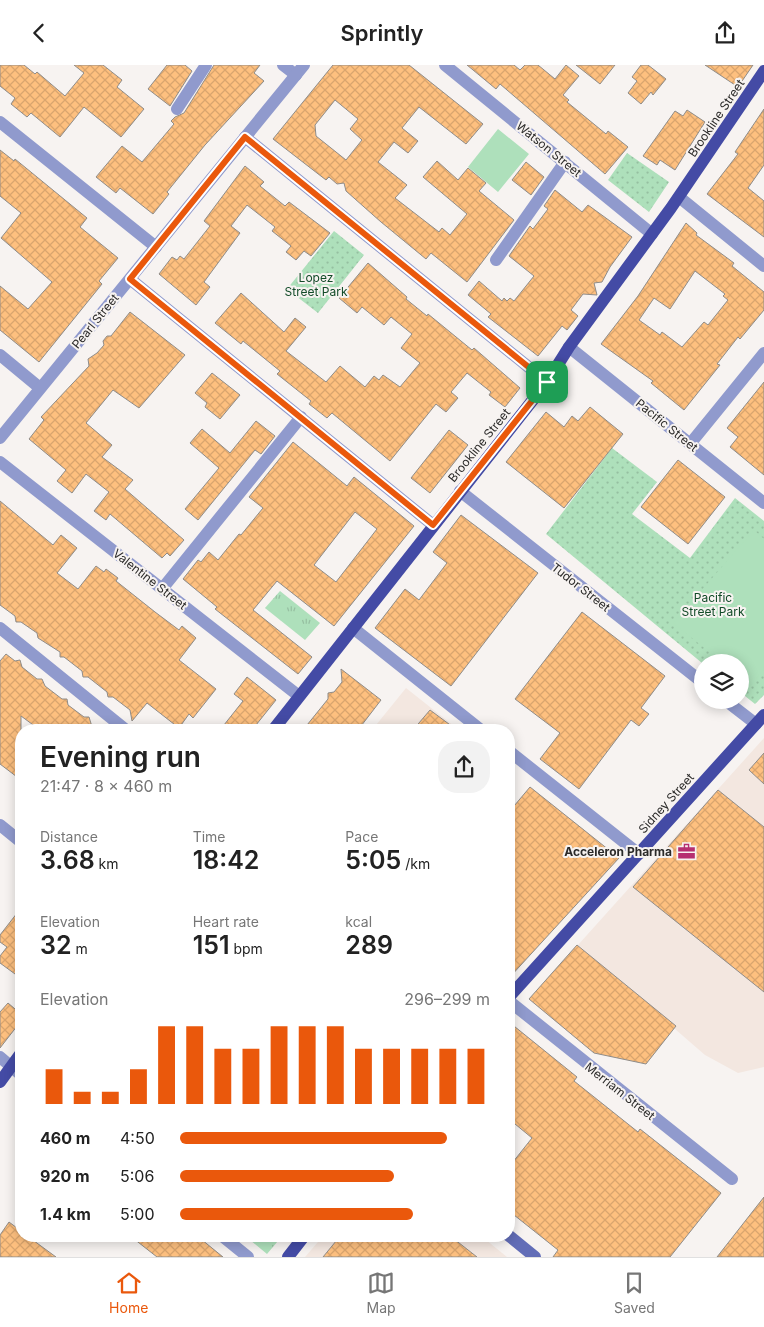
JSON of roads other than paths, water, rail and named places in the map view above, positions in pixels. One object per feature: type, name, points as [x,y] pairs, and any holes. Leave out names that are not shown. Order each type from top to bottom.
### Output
[{"type":"main road","name":"Brookline Street","points":[[278,724],[547,382],[569,347],[679,197],[764,71]]},
{"type":"main road","name":"Sidney Street","points":[[515,992],[760,720]]},
{"type":"main road","points":[[0,1082],[15,1061]]},
{"type":"main road","points":[[515,1241],[535,1257]]},
{"type":"main road","points":[[288,1257],[300,1242]]},
{"type":"street","points":[[177,109],[206,65]]},
{"type":"street","points":[[283,65],[300,70]]},
{"type":"street","name":"Watson Street","points":[[445,65],[652,234]]},
{"type":"street","name":"Pearl Street","points":[[0,438],[300,70]]},
{"type":"street","points":[[0,122],[156,247]]},
{"type":"street","points":[[245,137],[547,382]]},
{"type":"street","points":[[496,260],[565,163]]},
{"type":"street","points":[[679,197],[764,266]]},
{"type":"street","points":[[130,279],[433,525]]},
{"type":"street","name":"Pacific Street","points":[[569,347],[764,503]]},
{"type":"street","points":[[690,444],[764,353]]},
{"type":"street","points":[[0,355],[40,388]]},
{"type":"street","points":[[162,589],[301,417]]},
{"type":"street","name":"Valentine Street","points":[[0,462],[299,696]]},
{"type":"street","name":"Tudor Street","points":[[460,491],[694,676]]},
{"type":"street","points":[[0,628],[119,724]]},
{"type":"street","points":[[353,628],[474,724]]},
{"type":"street","points":[[741,709],[760,720]]},
{"type":"street","points":[[515,756],[639,853]]},
{"type":"street","points":[[0,825],[15,837]]},
{"type":"street","name":"Merriam Street","points":[[515,1004],[732,1179]]},
{"type":"street","points":[[0,1057],[15,1070]]},
{"type":"street","points":[[230,1242],[248,1257]]},
{"type":"place","name":"Acceleron Pharma","points":[[686,851]]},
{"type":"park label","name":"Lopez Street Park","points":[[316,284]]},
{"type":"park label","name":"Pacific Street Park","points":[[713,604]]}]
